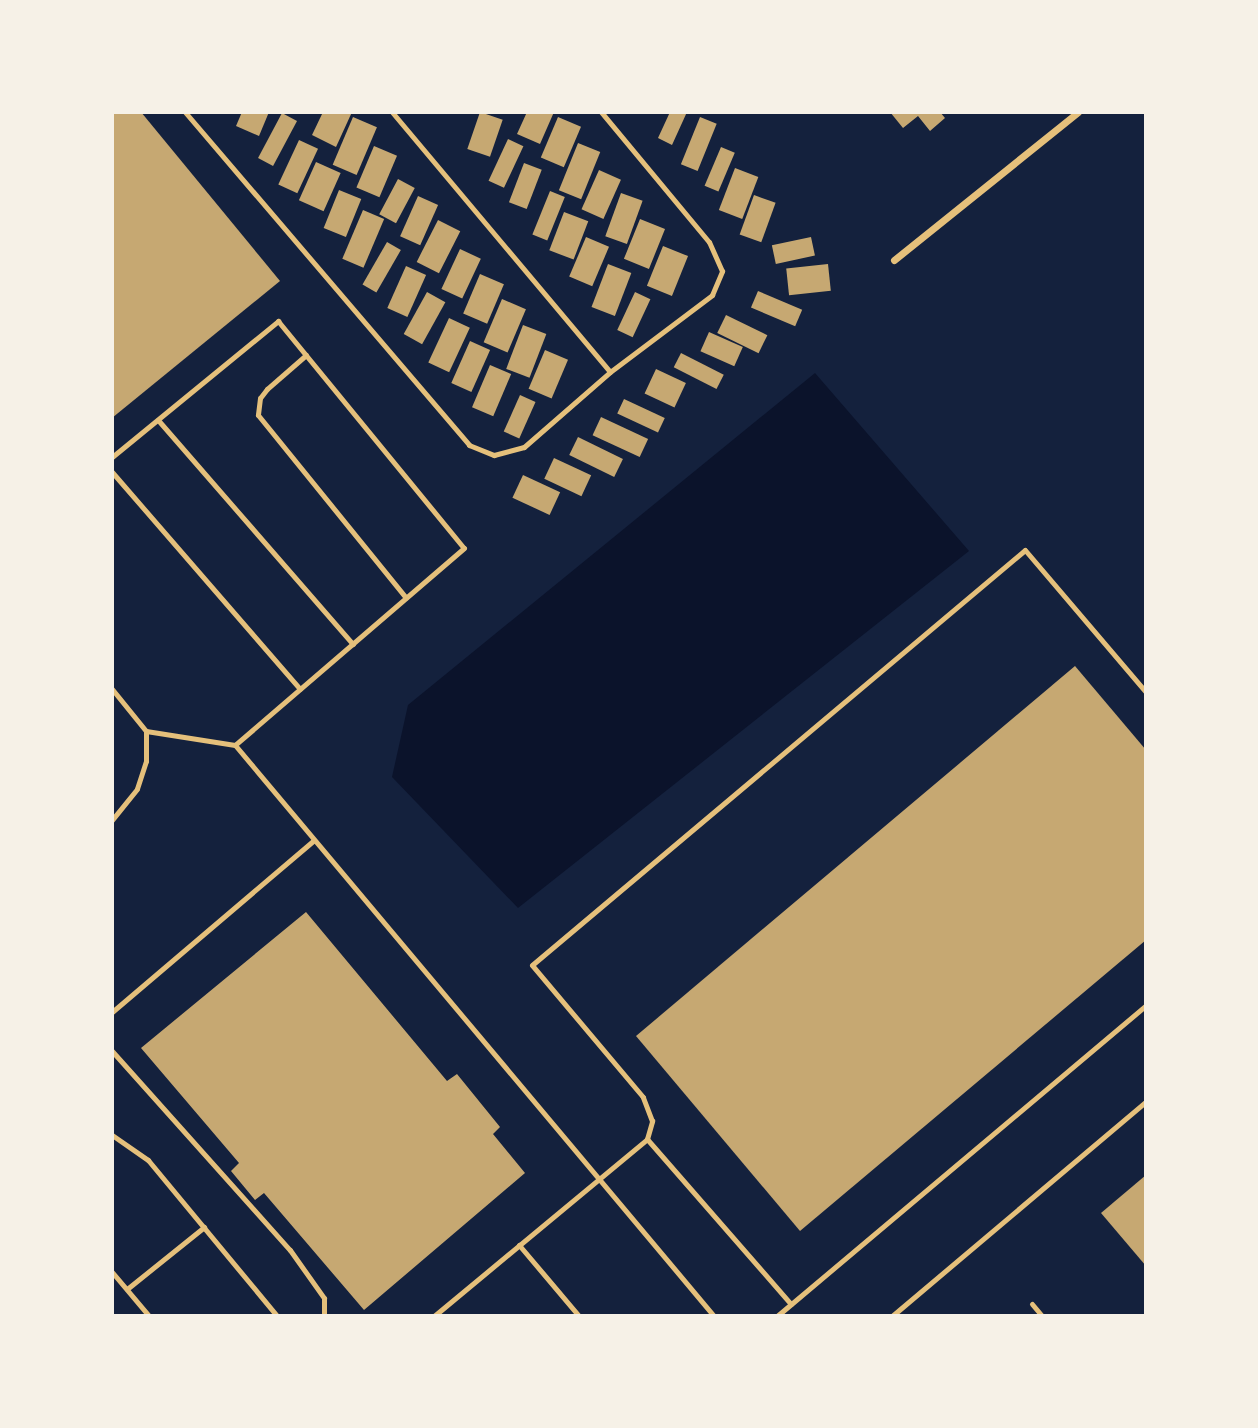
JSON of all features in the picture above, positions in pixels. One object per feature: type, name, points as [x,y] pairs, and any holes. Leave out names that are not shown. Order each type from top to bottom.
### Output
[{"type":"street","points":[[894,260],[1078,112]]},
{"type":"lane","points":[[184,112],[469,445],[494,455],[524,447],[610,372],[712,295],[722,271],[709,242],[601,112]]},
{"type":"lane","points":[[391,112],[610,372]]},
{"type":"lane","points":[[112,457],[278,321],[464,548],[235,745]]},
{"type":"lane","points":[[306,355],[267,389],[260,398],[258,415],[406,598]]},
{"type":"lane","points":[[158,420],[353,643]]},
{"type":"lane","points":[[112,471],[300,689]]},
{"type":"lane","points":[[434,1316],[647,1139],[652,1121],[643,1097],[532,965],[1026,550],[1146,692]]},
{"type":"lane","points":[[112,689],[146,731],[146,761],[138,789],[112,820]]},
{"type":"lane","points":[[146,731],[235,745],[715,1316]]},
{"type":"lane","points":[[112,1012],[314,840]]},
{"type":"lane","points":[[777,1316],[1146,1005]]},
{"type":"lane","points":[[112,1051],[290,1250],[324,1298],[324,1316]]},
{"type":"lane","points":[[892,1316],[1146,1101]]},
{"type":"lane","points":[[112,1135],[148,1160],[277,1316]]},
{"type":"lane","points":[[647,1139],[791,1304]]},
{"type":"lane","points":[[127,1289],[204,1227]]},
{"type":"lane","points":[[519,1245],[579,1316]]},
{"type":"lane","points":[[112,1272],[149,1316]]},
{"type":"lane","points":[[1032,1304],[1042,1316]]},
{"type":"water","points":[[815,373],[969,551],[518,908],[392,777],[408,705]]},
{"type":"building","points":[[112,112],[141,112],[280,281],[112,418]]},
{"type":"building","points":[[242,112],[269,112],[259,136],[236,126]]},
{"type":"building","points":[[323,112],[352,112],[336,147],[312,135]]},
{"type":"building","points":[[480,112],[503,120],[490,157],[467,149]]},
{"type":"building","points":[[527,112],[554,112],[540,144],[517,134]]},
{"type":"building","points":[[670,112],[687,112],[672,145],[658,138]]},
{"type":"building","points":[[890,112],[940,112],[945,118],[930,131],[918,116],[903,128]]},
{"type":"building","points":[[282,113],[297,121],[273,166],[258,158]]},
{"type":"building","points":[[353,117],[377,127],[357,175],[333,165]]},
{"type":"building","points":[[558,117],[581,127],[564,167],[541,158]]},
{"type":"building","points":[[700,117],[717,124],[698,171],[681,164]]},
{"type":"building","points":[[508,139],[523,146],[504,188],[489,181]]},
{"type":"building","points":[[299,140],[318,149],[297,193],[278,184]]},
{"type":"building","points":[[578,143],[600,152],[581,199],[559,190]]},
{"type":"building","points":[[374,146],[397,156],[379,197],[356,187]]},
{"type":"building","points":[[721,147],[735,153],[718,192],[705,186]]},
{"type":"building","points":[[316,162],[341,173],[324,211],[299,200]]},
{"type":"building","points":[[524,163],[542,170],[527,209],[509,202]]},
{"type":"building","points":[[735,168],[758,177],[742,219],[719,210]]},
{"type":"building","points":[[599,170],[621,180],[603,219],[582,209]]},
{"type":"building","points":[[398,179],[415,188],[396,223],[379,214]]},
{"type":"building","points":[[339,190],[361,199],[346,237],[324,228]]},
{"type":"building","points":[[550,191],[565,197],[547,241],[532,235]]},
{"type":"building","points":[[621,193],[643,201],[627,244],[605,236]]},
{"type":"building","points":[[754,195],[776,203],[761,242],[740,234]]},
{"type":"building","points":[[418,196],[438,205],[420,245],[400,236]]},
{"type":"building","points":[[363,210],[384,219],[363,268],[342,259]]},
{"type":"building","points":[[564,212],[588,221],[574,260],[549,250]]},
{"type":"building","points":[[640,219],[665,229],[649,269],[624,259]]},
{"type":"building","points":[[438,220],[460,231],[439,273],[417,262]]},
{"type":"building","points":[[586,237],[609,247],[592,286],[569,277]]},
{"type":"building","points":[[811,237],[815,256],[776,264],[772,245]]},
{"type":"building","points":[[387,242],[401,250],[376,292],[362,284]]},
{"type":"building","points":[[663,246],[688,256],[672,296],[647,286]]},
{"type":"building","points":[[460,249],[481,259],[462,299],[441,289]]},
{"type":"building","points":[[608,264],[631,273],[615,316],[592,307]]},
{"type":"building","points":[[828,264],[831,291],[789,295],[786,268]]},
{"type":"building","points":[[406,266],[426,275],[407,317],[387,308]]},
{"type":"building","points":[[480,274],[504,284],[487,324],[463,314]]},
{"type":"building","points":[[758,291],[802,310],[795,326],[751,308]]},
{"type":"building","points":[[427,292],[445,302],[422,344],[404,334]]},
{"type":"building","points":[[635,292],[650,299],[633,337],[617,330]]},
{"type":"building","points":[[502,299],[526,309],[508,352],[484,342]]},
{"type":"building","points":[[726,315],[767,335],[759,353],[717,333]]},
{"type":"building","points":[[449,318],[470,328],[449,372],[428,362]]},
{"type":"building","points":[[523,325],[546,334],[529,378],[506,369]]},
{"type":"building","points":[[709,332],[743,347],[734,366],[700,351]]},
{"type":"building","points":[[470,341],[490,350],[471,392],[451,383]]},
{"type":"building","points":[[545,350],[568,360],[552,398],[529,389]]},
{"type":"building","points":[[681,353],[724,375],[717,389],[674,367]]},
{"type":"building","points":[[490,365],[511,374],[493,416],[472,407]]},
{"type":"building","points":[[656,369],[686,383],[674,407],[645,393]]},
{"type":"building","points":[[520,395],[536,402],[519,438],[504,432]]},
{"type":"building","points":[[624,399],[665,418],[658,433],[617,414]]},
{"type":"building","points":[[601,417],[648,439],[640,457],[593,435]]},
{"type":"building","points":[[578,437],[623,459],[614,477],[569,455]]},
{"type":"building","points":[[554,458],[591,475],[581,496],[544,479]]},
{"type":"building","points":[[523,475],[560,492],[550,515],[512,498]]},
{"type":"building","points":[[1075,666],[1146,750],[1146,940],[800,1231],[636,1036]]},
{"type":"building","points":[[306,912],[447,1081],[457,1074],[500,1127],[493,1134],[525,1173],[364,1310],[264,1193],[255,1200],[231,1171],[239,1163],[141,1048]]},
{"type":"building","points":[[1146,1175],[1146,1266],[1101,1213]]}]
